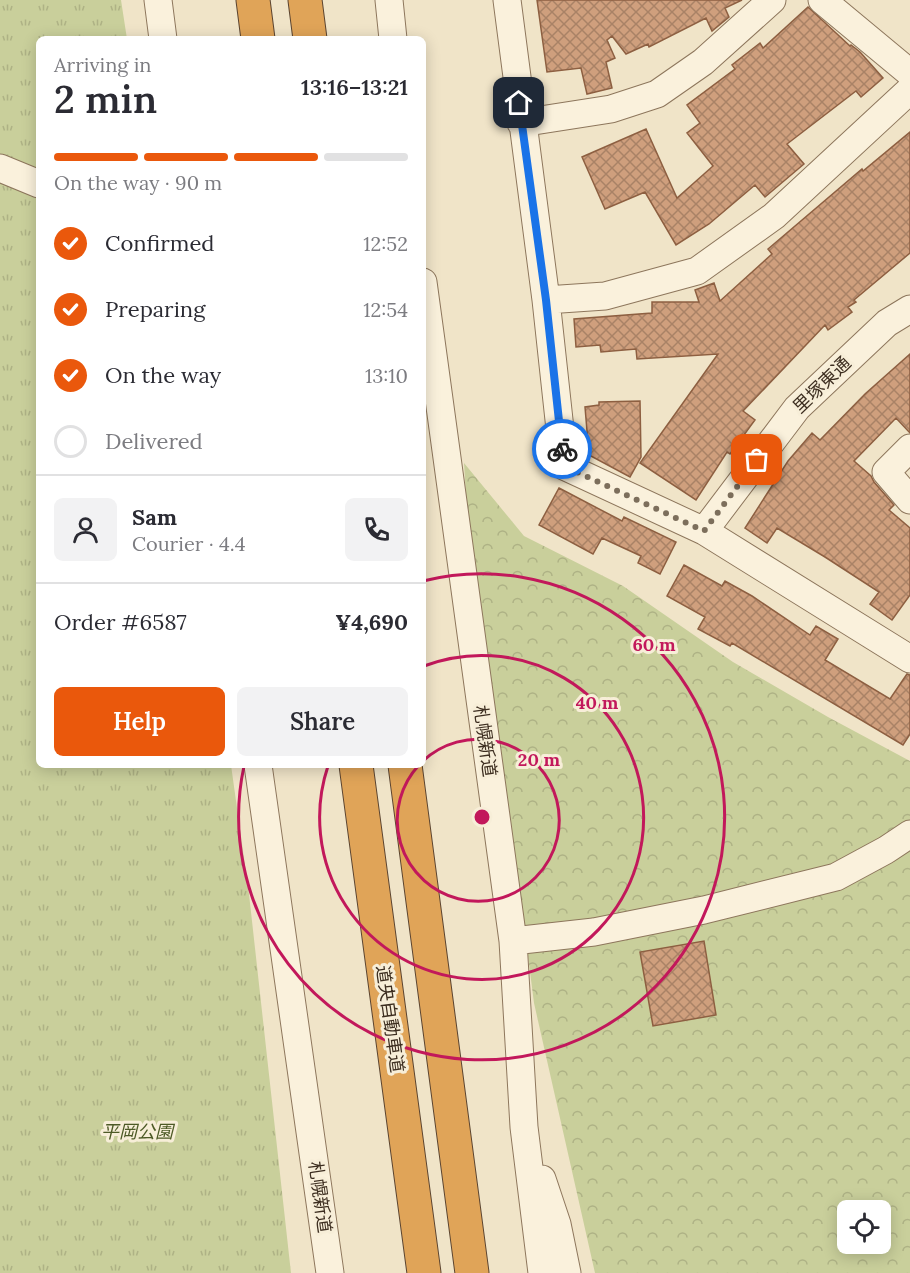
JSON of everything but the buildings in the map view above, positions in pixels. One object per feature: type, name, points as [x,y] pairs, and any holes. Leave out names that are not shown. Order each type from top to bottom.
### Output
[{"type":"highway","points":[[253,0],[258,36]]},
{"type":"highway","points":[[305,0],[310,36]]},
{"type":"highway","name":"道央自動車道","points":[[356,768],[424,1273]]},
{"type":"highway","points":[[405,768],[472,1273]]},
{"type":"street","points":[[158,0],[163,36]]},
{"type":"street","points":[[389,0],[393,36]]},
{"type":"street","points":[[507,0],[521,123],[546,300],[564,466],[704,531],[910,658]]},
{"type":"street","points":[[521,123],[611,110],[657,94],[703,62],[772,0]]},
{"type":"street","points":[[822,0],[910,73]]},
{"type":"street","points":[[546,300],[605,296],[697,271],[774,216],[910,90]]},
{"type":"street","points":[[0,168],[36,183]]},
{"type":"street","name":"札幌新道","points":[[426,304],[513,941],[524,1127],[542,1273]]},
{"type":"street","name":"里塚東通","points":[[704,531],[797,408],[887,323],[910,309]]},
{"type":"street","points":[[910,448],[886,472],[910,500]]},
{"type":"street","name":"札幌新道","points":[[258,768],[330,1273]]},
{"type":"street","points":[[513,941],[594,932],[704,910],[836,877],[910,834]]},
{"type":"street","points":[[524,1127],[557,1224],[567,1273]]},
{"type":"green space","name":"平岡公園","points":[[0,0],[121,0],[127,36],[36,36],[36,768],[231,768],[249,894],[291,1273],[0,1273]]},
{"type":"green space","points":[[464,463],[524,536],[623,586],[733,662],[910,761],[910,1273],[595,1273],[534,1003],[518,878],[472,596]]},
{"type":"way so far","points":[[562,449],[564,466],[704,531],[757,460]]},
{"type":"route","points":[[519,103],[546,300],[562,449]]}]
